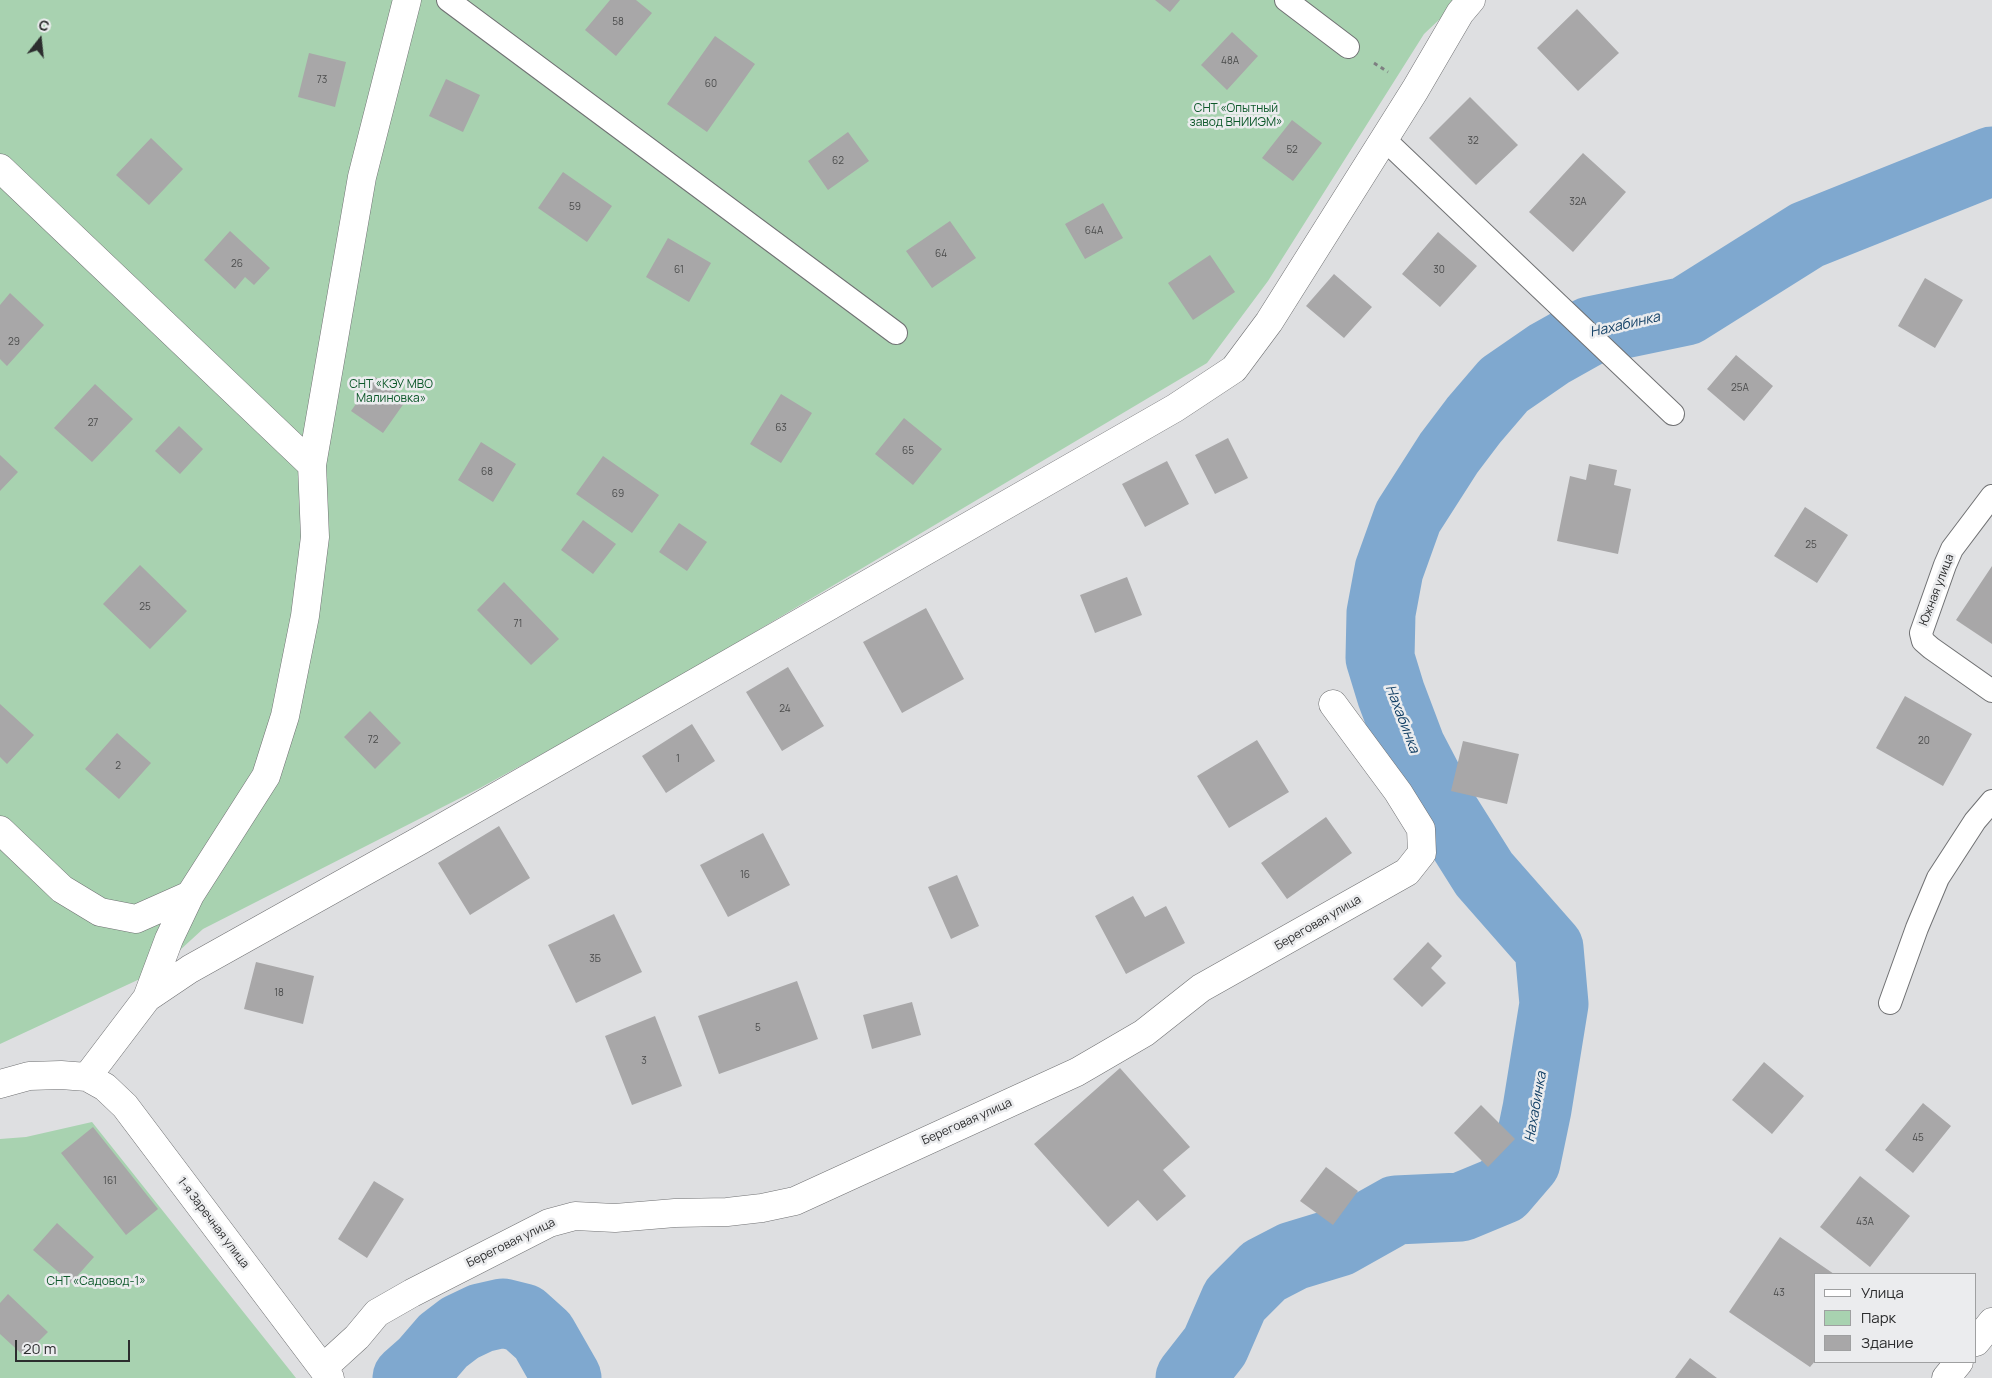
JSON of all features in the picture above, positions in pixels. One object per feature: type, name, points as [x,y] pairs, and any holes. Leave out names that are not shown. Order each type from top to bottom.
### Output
[{"type":"street","points":[[0,1084],[29,1076],[87,1077],[147,998],[169,939],[190,896],[266,776],[285,716],[306,616],[315,537],[312,465],[362,177],[407,0]]},
{"type":"street","points":[[147,998],[190,968],[428,836],[1166,413],[1234,369],[1269,322],[1384,139],[1460,13],[1471,0]]},
{"type":"street","points":[[0,168],[312,465]]},
{"type":"street","name":"Береговая улица","points":[[321,1375],[377,1313],[412,1292],[549,1223],[575,1216],[615,1218],[675,1213],[728,1212],[762,1208],[795,1201],[1077,1072],[1144,1033],[1201,988],[1407,872],[1422,853],[1421,829],[1398,792],[1333,704]]},
{"type":"street","points":[[0,830],[62,889],[100,912],[136,919],[190,896]]},
{"type":"street","name":"1-я Заречная улица","points":[[87,1077],[105,1087],[125,1106],[321,1375]]},
{"type":"street","points":[[1977,1341],[1992,1322]]},
{"type":"street","points":[[1946,1378],[1958,1363]]},
{"type":"lane","points":[[448,0],[896,333]]},
{"type":"lane","points":[[1286,0],[1348,47]]},
{"type":"lane","points":[[1384,139],[1674,414]]},
{"type":"lane","name":"Южная улица","points":[[1992,496],[1952,549],[1921,633],[1923,641],[1931,648],[1992,691]]},
{"type":"lane","points":[[1890,1003],[1917,928],[1938,878],[1975,821],[1992,800]]},
{"type":"green space","name":"СНТ «КЭУ МВО Малиновка»","points":[[0,0],[1460,0],[1424,34],[1268,281],[1207,363],[644,698],[480,788],[203,929],[157,971],[0,1044]]},
{"type":"green space","name":"СНТ «Садовод-1»","points":[[92,1122],[296,1378],[0,1378],[0,1139],[26,1137]]},
{"type":"building","points":[[610,0],[636,0],[652,13],[616,56],[585,30]]},
{"type":"building","points":[[1155,0],[1180,0],[1170,12]]},
{"type":"building","points":[[1577,9],[1619,53],[1578,91],[1537,48]]},
{"type":"building","points":[[1232,32],[1258,56],[1227,90],[1201,65]]},
{"type":"building","points":[[715,36],[755,64],[707,132],[667,104]]},
{"type":"building","points":[[309,53],[346,62],[335,107],[298,97]]},
{"type":"building","points":[[446,79],[480,95],[463,132],[429,116]]},
{"type":"building","points":[[1470,97],[1518,145],[1476,185],[1429,138]]},
{"type":"building","points":[[1292,120],[1322,143],[1293,181],[1262,158]]},
{"type":"building","points":[[848,132],[869,161],[828,190],[808,161]]},
{"type":"building","points":[[151,138],[183,169],[149,205],[116,175]]},
{"type":"building","points":[[1583,153],[1626,192],[1573,252],[1529,212]]},
{"type":"building","points":[[563,172],[612,206],[587,242],[538,208]]},
{"type":"building","points":[[1103,203],[1123,238],[1085,259],[1065,224]]},
{"type":"building","points":[[950,221],[976,258],[932,288],[906,251]]},
{"type":"building","points":[[230,231],[270,268],[254,285],[245,277],[235,289],[204,260]]},
{"type":"building","points":[[1438,232],[1477,266],[1440,307],[1402,274]]},
{"type":"building","points":[[668,238],[711,263],[689,302],[646,277]]},
{"type":"building","points":[[1210,255],[1235,292],[1193,320],[1168,283]]},
{"type":"building","points":[[1334,274],[1372,307],[1344,338],[1306,306]]},
{"type":"building","points":[[1925,278],[1963,300],[1935,348],[1898,326]]},
{"type":"building","points":[[10,293],[44,325],[7,366],[0,359],[0,305]]},
{"type":"building","points":[[1736,355],[1773,386],[1744,421],[1707,389]]},
{"type":"building","points":[[375,377],[407,399],[383,433],[351,411]]},
{"type":"building","points":[[95,384],[133,419],[92,462],[54,428]]},
{"type":"building","points":[[781,394],[812,413],[781,463],[750,444]]},
{"type":"building","points":[[904,418],[942,449],[913,485],[875,454]]},
{"type":"building","points":[[179,426],[203,449],[180,474],[155,451]]},
{"type":"building","points":[[1228,438],[1248,478],[1215,494],[1195,455]]},
{"type":"building","points":[[481,442],[516,464],[493,502],[458,480]]},
{"type":"building","points":[[0,455],[18,472],[0,491]]},
{"type":"building","points":[[603,456],[659,495],[632,533],[576,494]]},
{"type":"building","points":[[1167,461],[1189,504],[1145,527],[1122,484]]},
{"type":"building","points":[[1589,464],[1617,470],[1614,485],[1631,489],[1618,554],[1557,541],[1570,476],[1586,480]]},
{"type":"building","points":[[1805,507],[1848,535],[1817,583],[1774,556]]},
{"type":"building","points":[[583,520],[616,544],[593,574],[561,550]]},
{"type":"building","points":[[679,523],[707,542],[687,571],[659,552]]},
{"type":"building","points":[[140,565],[187,611],[150,649],[103,604]]},
{"type":"building","points":[[1992,566],[1992,644],[1956,620]]},
{"type":"building","points":[[1127,577],[1142,615],[1095,633],[1080,595]]},
{"type":"building","points":[[504,582],[559,639],[531,665],[477,610]]},
{"type":"building","points":[[926,608],[964,679],[902,713],[863,642]]},
{"type":"building","points":[[788,667],[824,726],[782,751],[746,692]]},
{"type":"building","points":[[1905,696],[1972,734],[1943,786],[1876,748]]},
{"type":"building","points":[[0,704],[34,735],[7,764],[0,757]]},
{"type":"building","points":[[370,711],[401,743],[375,769],[344,737]]},
{"type":"building","points":[[692,724],[715,761],[666,793],[642,756]]},
{"type":"building","points":[[117,733],[151,763],[119,799],[85,769]]},
{"type":"building","points":[[1257,740],[1289,792],[1229,828],[1197,776]]},
{"type":"building","points":[[1463,741],[1519,754],[1507,804],[1451,791]]},
{"type":"building","points":[[1326,817],[1352,853],[1287,899],[1261,863]]},
{"type":"building","points":[[499,826],[530,878],[470,915],[438,863]]},
{"type":"building","points":[[763,833],[790,885],[728,917],[700,865]]},
{"type":"building","points":[[957,875],[979,926],[951,939],[928,887]]},
{"type":"building","points":[[1133,896],[1145,917],[1166,906],[1185,943],[1126,974],[1095,916]]},
{"type":"building","points":[[614,914],[642,972],[576,1003],[548,945]]},
{"type":"building","points":[[1428,942],[1442,956],[1431,968],[1446,983],[1422,1007],[1393,979]]},
{"type":"building","points":[[256,962],[314,976],[303,1024],[244,1009]]},
{"type":"building","points":[[797,981],[818,1039],[719,1074],[698,1016]]},
{"type":"building","points":[[912,1002],[921,1035],[872,1049],[863,1015]]},
{"type":"building","points":[[655,1016],[682,1086],[632,1105],[605,1036]]},
{"type":"building","points":[[1764,1062],[1804,1096],[1772,1134],[1732,1100]]},
{"type":"building","points":[[1120,1068],[1190,1147],[1163,1170],[1186,1196],[1157,1221],[1138,1200],[1108,1227],[1034,1144]]},
{"type":"building","points":[[1923,1103],[1951,1126],[1913,1173],[1885,1150]]},
{"type":"building","points":[[1481,1105],[1515,1139],[1488,1167],[1454,1133]]},
{"type":"building","points":[[93,1127],[158,1209],[126,1235],[61,1153]]},
{"type":"building","points":[[1326,1167],[1358,1191],[1333,1225],[1300,1201]]},
{"type":"building","points":[[1860,1176],[1910,1216],[1870,1267],[1820,1227]]},
{"type":"building","points":[[374,1181],[404,1199],[367,1258],[338,1239]]},
{"type":"building","points":[[57,1223],[94,1257],[71,1283],[33,1250]]},
{"type":"building","points":[[1780,1237],[1833,1273],[1814,1273],[1814,1362],[1810,1367],[1729,1312]]},
{"type":"building","points":[[8,1294],[48,1332],[24,1356],[0,1334],[0,1303]]},
{"type":"building","points":[[1690,1358],[1717,1378],[1675,1378]]},
{"type":"waterway","name":"Нахабинка","points":[[1190,1378],[1215,1346],[1235,1300],[1264,1271],[1293,1256],[1339,1242],[1396,1210],[1461,1207],[1502,1190],[1526,1162],[1537,1109],[1554,1004],[1549,948],[1484,874],[1445,812],[1411,747],[1380,658],[1381,613],[1389,570],[1408,517],[1449,453],[1504,385],[1549,354],[1590,331],[1686,311],[1807,235],[1992,161]]},
{"type":"waterway","name":"Нахабинка","points":[[407,1378],[424,1363],[443,1341],[460,1328],[481,1318],[503,1313],[523,1318],[543,1336],[567,1378]]},
{"type":"park label","name":"СНТ «Опытный завод ВНИИЭМ»","points":[[1236,116]]}]
